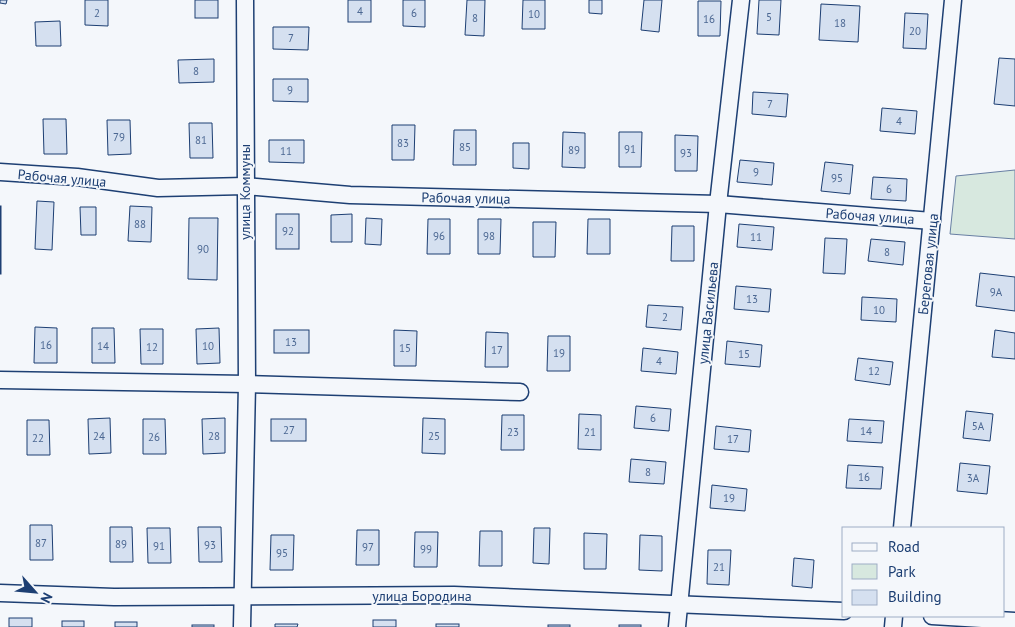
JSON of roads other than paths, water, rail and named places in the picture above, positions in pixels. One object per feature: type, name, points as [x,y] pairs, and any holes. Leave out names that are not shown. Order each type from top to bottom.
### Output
[{"type":"street","name":"улица Коммуны","points":[[242,627],[247,384],[245,0]]},
{"type":"street","name":"улица Васильева","points":[[677,627],[718,204],[741,0]]},
{"type":"street","name":"Береговая улица","points":[[902,527],[953,0]]},
{"type":"street","name":"Рабочая улица","points":[[0,172],[76,177],[158,188],[245,186],[350,195],[718,204],[932,221]]},
{"type":"street","points":[[0,380],[247,384],[520,392]]},
{"type":"street","name":"улица Бородина","points":[[0,593],[114,597],[454,595],[680,603],[790,611],[842,611]]},
{"type":"street","points":[[949,617],[1015,621]]}]
